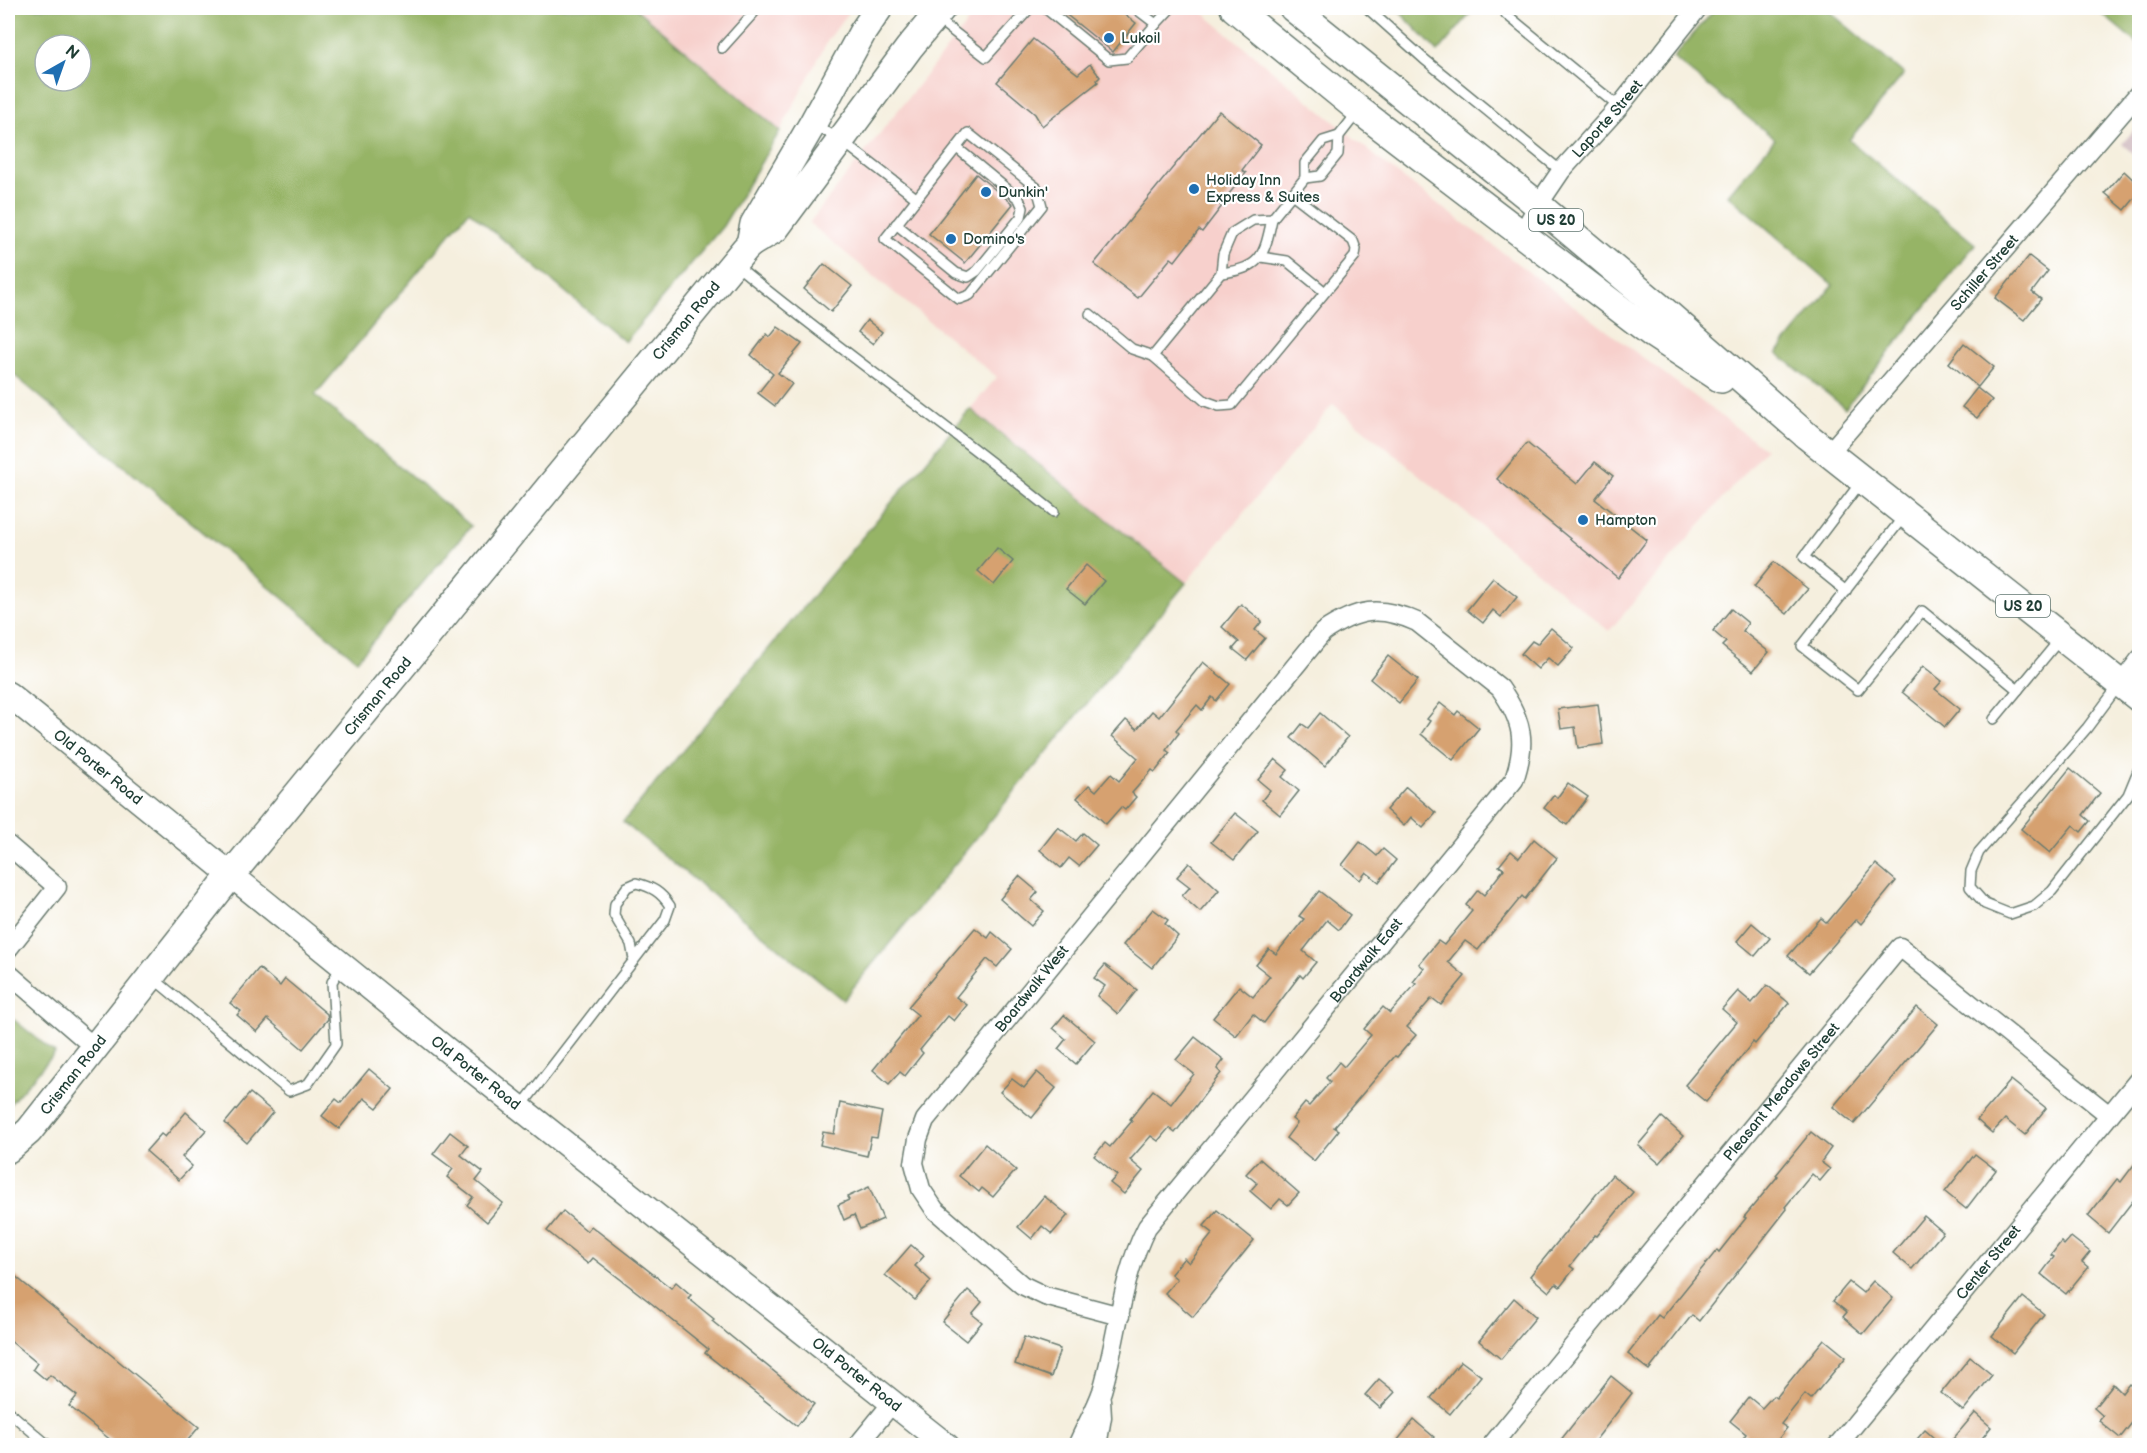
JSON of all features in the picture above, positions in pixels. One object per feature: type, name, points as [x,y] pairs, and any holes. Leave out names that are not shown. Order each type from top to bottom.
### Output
[{"type":"main road","name":"US 20","points":[[1234,8],[1359,110],[1654,335],[1807,436]]},
{"type":"main road","name":"US 20","points":[[1293,8],[1538,205],[1807,436],[2130,691]]},
{"type":"main road","name":"Crisman Road","points":[[8,1149],[29,1131],[231,875],[742,254],[775,229],[938,12]]},
{"type":"main road","name":"Crisman Road","points":[[742,254],[754,224],[813,123],[872,14]]},
{"type":"street","name":"Laporte Street","points":[[1522,234],[1561,171],[1619,107],[1698,8]]},
{"type":"street","name":"Schiller Street","points":[[1829,453],[2139,92]]},
{"type":"street","name":"Boardwalk East","points":[[1077,1446],[1101,1392],[1137,1246],[1147,1227],[1514,780],[1521,759],[1521,739],[1517,717],[1500,688],[1417,622],[1403,615],[1381,610],[1362,612],[1342,619]]},
{"type":"street","name":"Boardwalk West","points":[[1120,1316],[1046,1296],[1022,1285],[936,1210],[921,1189],[914,1163],[918,1139],[925,1120],[1311,645],[1323,632],[1342,619]]},
{"type":"street","points":[[2130,691],[2139,659]]},
{"type":"street","name":"Old Porter Road","points":[[8,694],[520,1108],[947,1446]]},
{"type":"street","points":[[8,845],[57,887],[8,949]]},
{"type":"street","name":"Pleasant Meadows Street","points":[[1491,1446],[1900,946],[2109,1115]]},
{"type":"street","points":[[8,973],[95,1048]]},
{"type":"street","name":"Center Street","points":[[1837,1446],[2109,1115],[2138,1084]]},
{"type":"street","name":"Boardwalk East","points":[[1097,1446],[1102,1417],[1101,1392]]},
{"type":"street","points":[[857,1446],[893,1402]]},
{"type":"lane","points":[[722,48],[758,8]]},
{"type":"lane","points":[[938,12],[986,57],[1030,8]]},
{"type":"lane","points":[[1045,8],[1109,60],[1127,58],[1171,8]]},
{"type":"lane","points":[[1135,8],[1156,24]]},
{"type":"lane","points":[[1367,8],[1424,59],[1561,171]]},
{"type":"lane","points":[[1506,14],[1619,107]]},
{"type":"lane","points":[[1305,178],[1320,176],[1338,154],[1340,136],[1359,110]]},
{"type":"lane","points":[[813,123],[842,141],[916,198]]},
{"type":"lane","points":[[968,134],[1037,188],[1042,206],[970,295],[959,299],[885,239],[916,198],[968,134]]},
{"type":"lane","points":[[1221,273],[1243,270],[1261,257],[1272,219],[1305,178],[1305,163],[1323,141],[1340,136]]},
{"type":"lane","points":[[896,225],[957,273],[968,277],[977,271],[1021,217],[1023,208],[1019,199],[957,148]]},
{"type":"lane","points":[[1090,314],[1132,349],[1153,356],[1205,401],[1219,406],[1232,405],[1355,256],[1356,249],[1353,242],[1292,194]]},
{"type":"lane","points":[[1153,356],[1221,273],[1223,254],[1232,233],[1253,220],[1272,219]]},
{"type":"lane","points":[[742,254],[825,337],[1013,478],[1054,512]]},
{"type":"lane","points":[[1261,257],[1287,261],[1325,292]]},
{"type":"lane","points":[[1846,591],[1804,557],[1863,480]]},
{"type":"lane","points":[[1906,514],[1802,646],[1858,690],[1922,611],[2018,690]]},
{"type":"lane","points":[[1994,719],[2061,637]]},
{"type":"lane","points":[[2130,691],[2087,728],[1979,852],[1971,870],[1970,887],[1984,904],[2010,914],[2034,906],[2052,891],[2128,795],[2139,766]]},
{"type":"lane","points":[[520,1108],[665,920],[670,906],[663,895],[649,886],[636,883],[627,887],[615,904],[614,915],[631,944],[634,959]]},
{"type":"lane","points":[[151,977],[289,1091],[308,1084],[336,1044],[332,982],[343,965]]},
{"type":"lane","points":[[8,1411],[49,1446]]},
{"type":"shaded area","points":[[635,8],[852,8],[828,40],[780,131]]},
{"type":"shaded area","points":[[979,8],[1197,8],[1390,168],[1765,449],[1609,631],[1333,404],[1186,583],[970,409],[997,377],[809,223]]},
{"type":"shaded area","points":[[2139,124],[2139,159],[2122,144]]},
{"type":"green space","points":[[8,8],[635,8],[780,131],[723,226],[625,342],[469,211],[315,395],[471,526],[357,660],[8,370]]},
{"type":"green space","points":[[1396,8],[1475,8],[1438,52]]},
{"type":"green space","points":[[1716,8],[1825,8],[1904,74],[1849,140],[1975,244],[1845,408],[1777,353],[1833,285],[1728,195],[1775,139],[1673,58]]},
{"type":"green space","points":[[2095,8],[2139,8],[2139,45]]},
{"type":"green space","points":[[970,409],[1186,583],[843,1000],[623,822]]},
{"type":"green space","points":[[8,1015],[55,1053],[8,1106]]},
{"type":"building","name":"Lukoil","points":[[1058,8],[1117,8],[1136,23],[1113,52]]},
{"type":"building","points":[[1033,39],[1078,74],[1090,64],[1100,77],[1098,82],[1042,126],[1035,114],[997,82]]},
{"type":"building","name":"Holiday Inn Express & Suites","points":[[1219,111],[1261,145],[1242,170],[1246,173],[1202,232],[1199,230],[1175,261],[1171,258],[1138,298],[1094,264]]},
{"type":"building","points":[[2124,171],[2139,185],[2139,193],[2125,210],[2105,193]]},
{"type":"building","points":[[976,174],[1013,204],[965,263],[929,234]]},
{"type":"building","points":[[2029,256],[2048,271],[2032,292],[2041,299],[2024,320],[1995,298]]},
{"type":"building","points":[[824,264],[852,286],[831,312],[804,289]]},
{"type":"building","points":[[867,320],[882,332],[873,344],[858,332]]},
{"type":"building","points":[[778,327],[802,344],[778,373],[792,384],[775,406],[758,393],[773,374],[751,355],[767,334],[770,337]]},
{"type":"building","points":[[1964,343],[1994,367],[1978,387],[1949,363]]},
{"type":"building","points":[[1977,388],[1992,400],[1977,418],[1962,407]]},
{"type":"building","name":"Hampton","points":[[1527,443],[1577,484],[1595,462],[1613,476],[1595,499],[1647,540],[1618,578],[1497,479]]},
{"type":"building","points":[[997,548],[1013,561],[994,585],[978,571]]},
{"type":"building","points":[[1774,562],[1808,589],[1787,614],[1754,587]]},
{"type":"building","points":[[1086,565],[1104,581],[1085,604],[1066,589]]},
{"type":"building","points":[[1493,578],[1517,597],[1501,617],[1493,610],[1483,623],[1467,610]]},
{"type":"building","points":[[1241,604],[1262,621],[1255,630],[1265,638],[1247,660],[1233,649],[1239,642],[1222,627]]},
{"type":"building","points":[[1731,609],[1748,623],[1743,631],[1769,652],[1753,671],[1722,646],[1726,642],[1713,631]]},
{"type":"building","points":[[1551,628],[1574,648],[1558,666],[1548,658],[1538,669],[1521,654],[1532,641],[1537,644]]},
{"type":"building","points":[[1388,656],[1418,680],[1399,703],[1370,679]]},
{"type":"building","points":[[1203,662],[1230,684],[1216,701],[1212,697],[1202,710],[1197,705],[1176,730],[1179,733],[1166,750],[1170,753],[1155,772],[1152,770],[1132,793],[1136,797],[1125,810],[1121,807],[1106,824],[1077,798],[1089,785],[1096,791],[1111,774],[1119,781],[1138,758],[1112,736],[1126,720],[1137,729],[1152,711],[1159,717]]},
{"type":"building","points":[[1923,666],[1942,681],[1935,689],[1960,709],[1945,727],[1902,692]]},
{"type":"building","points":[[1440,703],[1455,715],[1458,711],[1479,728],[1453,760],[1421,734],[1430,721],[1427,719]]},
{"type":"building","points":[[1598,704],[1603,744],[1578,748],[1575,727],[1561,729],[1558,709]]},
{"type":"building","points":[[1320,713],[1348,737],[1325,766],[1291,738],[1302,724],[1308,728]]},
{"type":"building","points":[[1275,759],[1288,770],[1282,777],[1299,791],[1280,815],[1262,800],[1270,790],[1258,780]]},
{"type":"building","points":[[2070,768],[2100,793],[2083,815],[2090,821],[2081,832],[2073,825],[2050,853],[2021,829]]},
{"type":"building","points":[[1568,783],[1588,797],[1567,825],[1544,808],[1554,795],[1557,798]]},
{"type":"building","points":[[1406,787],[1436,813],[1423,828],[1411,817],[1404,826],[1386,810]]},
{"type":"building","points":[[1235,813],[1258,831],[1234,860],[1211,842]]},
{"type":"building","points":[[1058,827],[1076,841],[1083,833],[1097,845],[1079,866],[1069,858],[1061,868],[1040,850]]},
{"type":"building","points":[[1534,839],[1557,858],[1525,899],[1522,896],[1478,950],[1465,941],[1448,962],[1465,976],[1441,1005],[1432,998],[1407,1027],[1416,1035],[1334,1127],[1339,1130],[1314,1161],[1286,1138],[1297,1123],[1292,1119],[1305,1103],[1309,1106],[1330,1082],[1326,1078],[1339,1062],[1344,1067],[1371,1035],[1364,1029],[1383,1007],[1390,1013],[1416,984],[1413,982],[1424,968],[1419,964],[1438,941],[1444,945],[1472,911],[1466,905],[1478,890],[1484,895],[1504,869],[1499,866],[1511,851],[1519,858]]},
{"type":"building","points":[[1360,842],[1377,856],[1383,849],[1396,860],[1379,882],[1366,872],[1360,880],[1342,865]]},
{"type":"building","points":[[1189,863],[1219,890],[1200,912],[1182,896],[1190,887],[1177,877]]},
{"type":"building","points":[[1876,864],[1896,881],[1861,924],[1856,919],[1809,973],[1788,956],[1821,918],[1827,923]]},
{"type":"building","points":[[1019,876],[1038,892],[1031,900],[1044,911],[1031,926],[1000,899]]},
{"type":"building","points":[[1319,891],[1350,915],[1339,930],[1327,920],[1303,951],[1316,962],[1303,978],[1300,975],[1264,1023],[1253,1014],[1236,1036],[1213,1018],[1239,986],[1253,997],[1270,976],[1256,965],[1269,949],[1276,954],[1304,919],[1299,916]]},
{"type":"building","points":[[1153,909],[1168,920],[1165,924],[1178,936],[1152,968],[1123,945]]},
{"type":"building","points":[[1752,923],[1770,938],[1755,956],[1737,941]]},
{"type":"building","points":[[975,928],[988,938],[992,932],[1012,949],[997,967],[987,959],[956,997],[967,1005],[954,1021],[948,1016],[920,1050],[923,1053],[905,1076],[900,1072],[889,1084],[873,1070],[918,1015],[908,1007]]},
{"type":"building","points":[[1105,965],[1137,990],[1118,1014],[1097,996],[1105,986],[1094,978]]},
{"type":"building","points":[[259,968],[280,986],[285,979],[327,1014],[328,1019],[303,1049],[268,1019],[257,1032],[237,1015],[241,1011],[230,1003]]},
{"type":"building","points":[[1767,985],[1789,1003],[1755,1044],[1753,1042],[1706,1102],[1685,1085],[1737,1022],[1722,1009],[1738,991],[1752,1003]]},
{"type":"building","points":[[1917,1007],[1938,1024],[1854,1124],[1833,1107]]},
{"type":"building","points":[[1064,1015],[1095,1041],[1076,1064],[1058,1049],[1066,1039],[1053,1028]]},
{"type":"building","points":[[1195,1037],[1224,1060],[1217,1069],[1221,1073],[1175,1133],[1169,1128],[1158,1141],[1151,1136],[1130,1160],[1143,1171],[1124,1194],[1110,1183],[1117,1175],[1094,1156],[1105,1143],[1110,1147],[1132,1121],[1130,1119],[1153,1090],[1171,1104],[1194,1074],[1176,1060]]},
{"type":"building","points":[[369,1069],[393,1089],[377,1108],[364,1098],[339,1129],[322,1116],[336,1099],[341,1103]]},
{"type":"building","points":[[1037,1072],[1056,1088],[1032,1118],[1000,1092],[1012,1079],[1024,1088]]},
{"type":"building","points":[[2011,1080],[2046,1108],[2025,1135],[2005,1119],[1992,1133],[1977,1120]]},
{"type":"building","points":[[250,1093],[273,1112],[247,1143],[225,1123]]},
{"type":"building","points":[[840,1103],[882,1112],[877,1138],[871,1137],[867,1156],[820,1145],[823,1132],[834,1134]]},
{"type":"building","points":[[186,1112],[206,1130],[182,1157],[192,1166],[179,1180],[146,1151],[161,1134],[165,1137]]},
{"type":"building","points":[[1662,1117],[1683,1136],[1659,1163],[1638,1145]]},
{"type":"building","points":[[450,1132],[468,1146],[461,1155],[483,1172],[476,1181],[503,1203],[487,1222],[467,1205],[473,1197],[447,1177],[453,1169],[433,1154]]},
{"type":"building","points":[[1811,1132],[1831,1148],[1821,1162],[1830,1169],[1820,1181],[1812,1174],[1699,1321],[1692,1315],[1649,1370],[1628,1354],[1658,1315],[1662,1318],[1717,1250],[1719,1252]]},
{"type":"building","points":[[985,1144],[1016,1170],[993,1197],[982,1188],[979,1192],[959,1176]]},
{"type":"building","points":[[1975,1154],[1996,1170],[1966,1209],[1945,1192]]},
{"type":"building","points":[[2139,1158],[2139,1193],[2108,1233],[2088,1216],[2117,1179],[2121,1182]]},
{"type":"building","points":[[1260,1159],[1299,1193],[1288,1205],[1280,1199],[1271,1209],[1250,1191],[1257,1183],[1246,1174]]},
{"type":"building","points":[[1612,1175],[1633,1192],[1570,1266],[1574,1269],[1560,1287],[1556,1284],[1549,1292],[1530,1276]]},
{"type":"building","points":[[869,1187],[883,1219],[860,1229],[854,1215],[844,1220],[838,1205],[849,1200],[847,1197]]},
{"type":"building","points":[[1044,1196],[1068,1215],[1052,1234],[1042,1226],[1032,1239],[1018,1227]]},
{"type":"building","points":[[1217,1210],[1254,1240],[1193,1317],[1165,1293],[1177,1279],[1171,1274],[1184,1258],[1189,1263],[1213,1233],[1204,1226]]},
{"type":"building","points":[[563,1211],[587,1231],[591,1226],[671,1288],[676,1282],[691,1295],[688,1298],[714,1319],[712,1321],[814,1404],[797,1426],[705,1353],[708,1349],[646,1299],[593,1258],[588,1264],[547,1231]]},
{"type":"building","points":[[1924,1216],[1943,1232],[1912,1269],[1893,1253]]},
{"type":"building","points":[[2071,1237],[2090,1252],[2082,1262],[2088,1267],[2066,1294],[2041,1274],[2054,1257],[2051,1255],[2061,1242],[2064,1245]]},
{"type":"building","points":[[911,1245],[924,1256],[915,1266],[931,1281],[915,1300],[885,1275]]},
{"type":"building","points":[[15,1276],[199,1427],[183,1446],[118,1446],[69,1406],[77,1396],[50,1375],[46,1380],[33,1369],[37,1363],[8,1339],[8,1285]]},
{"type":"building","points":[[1873,1281],[1893,1298],[1863,1334],[1843,1317],[1847,1312],[1833,1301],[1849,1282],[1863,1293]]},
{"type":"building","points":[[968,1290],[982,1302],[972,1314],[982,1322],[966,1341],[942,1322]]},
{"type":"building","points":[[2023,1297],[2044,1314],[2013,1353],[1992,1336]]},
{"type":"building","points":[[1514,1298],[1536,1317],[1501,1359],[1479,1341]]},
{"type":"building","points":[[1024,1337],[1060,1349],[1051,1377],[1015,1364]]},
{"type":"building","points":[[1824,1339],[1846,1357],[1811,1399],[1805,1394],[1781,1424],[1787,1428],[1773,1446],[1749,1446],[1742,1440],[1746,1434],[1730,1421],[1749,1397],[1762,1408],[1773,1396],[1776,1398]]},
{"type":"building","points":[[1970,1357],[1992,1375],[1963,1411],[1941,1393]]},
{"type":"building","points":[[1461,1361],[1481,1376],[1450,1414],[1431,1398]]},
{"type":"building","points":[[1611,1376],[1632,1393],[1591,1446],[1556,1446]]},
{"type":"building","points":[[1379,1379],[1395,1392],[1380,1408],[1365,1395]]},
{"type":"building","points":[[2113,1384],[2122,1393],[2129,1384],[2139,1392],[2139,1414],[2120,1438],[2099,1421],[2103,1416],[2094,1408]]},
{"type":"building","points":[[1975,1413],[1991,1427],[1976,1446],[1947,1446]]},
{"type":"building","points":[[1414,1420],[1434,1437],[1427,1446],[1393,1446]]},
{"type":"building","points":[[1925,1430],[1943,1446],[1911,1446]]},
{"type":"place","name":"Lukoil","points":[[1109,38]]},
{"type":"place","name":"Holiday Inn Express & Suites","points":[[1194,189]]},
{"type":"place","name":"Dunkin'","points":[[986,192]]},
{"type":"place","name":"Domino's","points":[[951,239]]},
{"type":"place","name":"Hampton","points":[[1583,520]]}]
